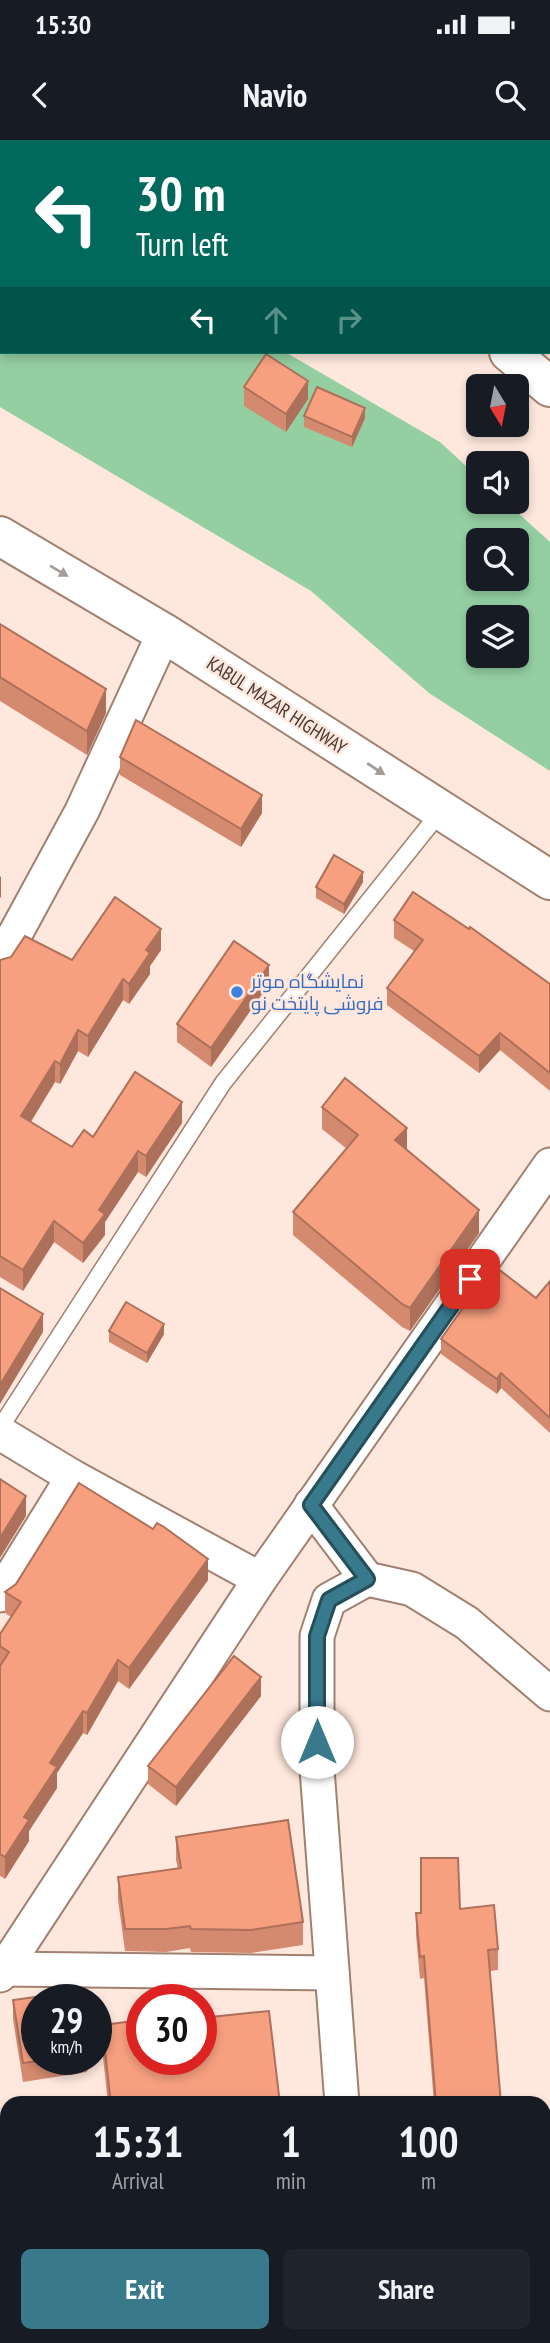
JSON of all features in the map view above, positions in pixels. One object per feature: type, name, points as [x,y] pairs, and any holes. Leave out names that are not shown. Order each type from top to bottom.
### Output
[{"type":"highway","points":[[511,354],[550,387]]},
{"type":"highway","name":"KABUL MAZAR HIGHWAY","points":[[0,536],[164,633],[550,880]]},
{"type":"street","points":[[0,962],[82,811],[164,633]]},
{"type":"street","points":[[2,1972],[260,1579],[550,1165]]},
{"type":"street","points":[[0,1431],[73,1477],[260,1579]]},
{"type":"street","points":[[0,1595],[73,1477]]},
{"type":"street","points":[[311,1505],[367,1579],[412,1589],[467,1623],[550,1694]]},
{"type":"street","points":[[341,2096],[317,1769],[317,1636],[329,1600],[367,1579]]},
{"type":"street","points":[[2,1972],[332,1973]]},
{"type":"lane","points":[[0,1431],[223,1083],[441,811]]},
{"type":"green space","points":[[0,354],[288,354],[440,442],[466,466],[466,514],[519,514],[550,542],[550,771],[429,693],[311,591],[0,407]]},
{"type":"building","points":[[266,354],[308,381],[286,414],[244,387]]},
{"type":"building","points":[[317,387],[365,408],[352,437],[304,416]]},
{"type":"building","points":[[0,624],[106,689],[87,731],[0,677]]},
{"type":"building","points":[[136,720],[262,795],[241,829],[120,757]]},
{"type":"building","points":[[334,855],[363,872],[344,904],[316,887]]},
{"type":"building","points":[[413,892],[469,929],[470,927],[550,984],[550,1073],[500,1033],[479,1056],[387,988],[423,940],[394,920]]},
{"type":"building","points":[[115,897],[161,929],[146,950],[150,953],[129,984],[123,979],[88,1036],[78,1030],[60,1064],[55,1061],[21,1116],[72,1147],[84,1130],[93,1137],[135,1072],[182,1102],[146,1156],[138,1151],[99,1210],[105,1214],[83,1243],[54,1221],[23,1270],[0,1256],[0,960],[11,957],[25,936],[72,960]]},
{"type":"building","points":[[234,941],[269,965],[211,1048],[177,1024]]},
{"type":"building","points":[[345,1078],[407,1128],[395,1140],[479,1210],[410,1308],[293,1212],[358,1135],[322,1107]]},
{"type":"building","points":[[493,1265],[536,1298],[550,1281],[550,1418],[501,1373],[497,1379],[441,1339]]},
{"type":"building","points":[[0,1288],[43,1314],[0,1385]]},
{"type":"building","points":[[126,1302],[164,1324],[147,1353],[109,1331]]},
{"type":"building","points":[[0,1479],[26,1496],[0,1538]]},
{"type":"building","points":[[79,1483],[153,1529],[157,1523],[164,1527],[208,1559],[129,1668],[118,1660],[87,1713],[83,1711],[50,1763],[57,1767],[24,1817],[29,1820],[5,1857],[0,1854],[0,1666],[9,1652],[0,1646],[0,1634],[21,1602],[5,1592],[16,1584]]},
{"type":"building","points":[[234,1656],[261,1677],[176,1787],[148,1766]]},
{"type":"building","points":[[288,1820],[303,1922],[251,1930],[191,1929],[190,1926],[125,1929],[118,1877],[181,1868],[176,1837]]},
{"type":"building","points":[[421,1858],[458,1858],[460,1909],[494,1905],[498,1949],[488,1950],[500,2096],[435,2096],[424,1956],[420,1957],[416,1913],[421,1913]]},
{"type":"building","points":[[21,1999],[21,2050],[13,2000]]},
{"type":"building","points":[[269,2011],[279,2096],[110,2096],[108,2075],[112,2075],[112,2024],[126,2022],[126,2075],[217,2075],[217,2016]]},
{"type":"place","name":"نمایشگاه موتر فروشی پایتخت نو","points":[[237,992]]},
{"type":"route","points":[[317,1742],[317,1636],[329,1600],[367,1579],[311,1505],[470,1279]]}]
